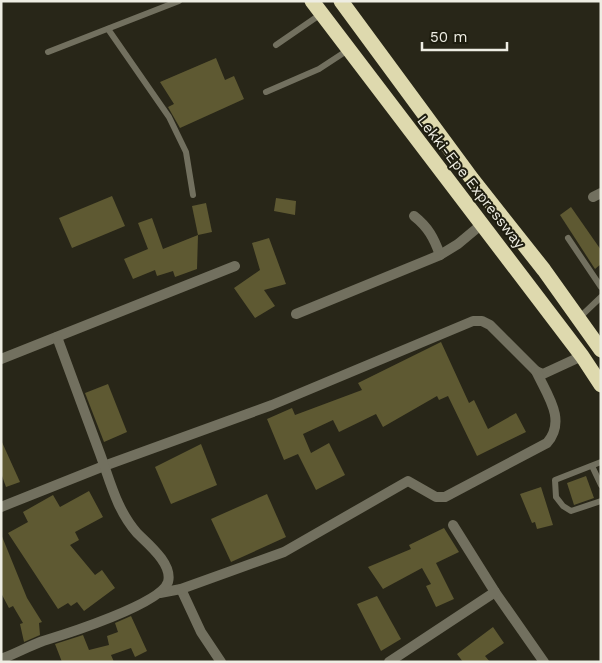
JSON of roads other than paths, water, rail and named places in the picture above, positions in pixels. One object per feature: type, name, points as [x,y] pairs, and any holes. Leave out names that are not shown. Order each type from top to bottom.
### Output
[{"type":"highway","name":"Lekki-Epe Expressway","points":[[312,1],[582,356],[601,385]]},
{"type":"highway","name":"Lekki-Epe Expressway","points":[[341,1],[443,141],[580,317],[601,350]]},
{"type":"street","points":[[414,216],[424,223],[434,238],[440,255]]},
{"type":"street","points":[[296,314],[440,255],[458,244],[482,224]]},
{"type":"street","points":[[1,359],[236,266]]},
{"type":"street","points":[[1,508],[104,466],[272,405],[473,321],[482,321],[490,325],[536,371],[555,413],[557,423],[555,434],[547,443],[444,497],[436,497],[408,481],[284,552],[181,590],[160,593],[96,624],[37,644],[1,659]]},
{"type":"street","points":[[57,337],[113,496],[128,522],[163,562],[169,574],[168,584],[160,593]]},
{"type":"street","points":[[536,371],[543,374],[582,356]]},
{"type":"street","points":[[453,525],[495,592],[544,662]]},
{"type":"street","points":[[181,590],[201,632],[221,662]]},
{"type":"street","points":[[389,662],[495,592]]},
{"type":"lane","points":[[48,52],[179,1]]},
{"type":"lane","points":[[276,45],[321,14]]},
{"type":"lane","points":[[108,29],[169,117],[186,152],[193,195]]},
{"type":"lane","points":[[266,92],[319,69],[348,50]]},
{"type":"lane","points":[[568,238],[601,287]]},
{"type":"lane","points":[[580,317],[601,297]]},
{"type":"lane","points":[[601,462],[555,480],[556,498],[562,506],[571,511],[601,501]]},
{"type":"lane","points":[[592,466],[601,485]]}]
